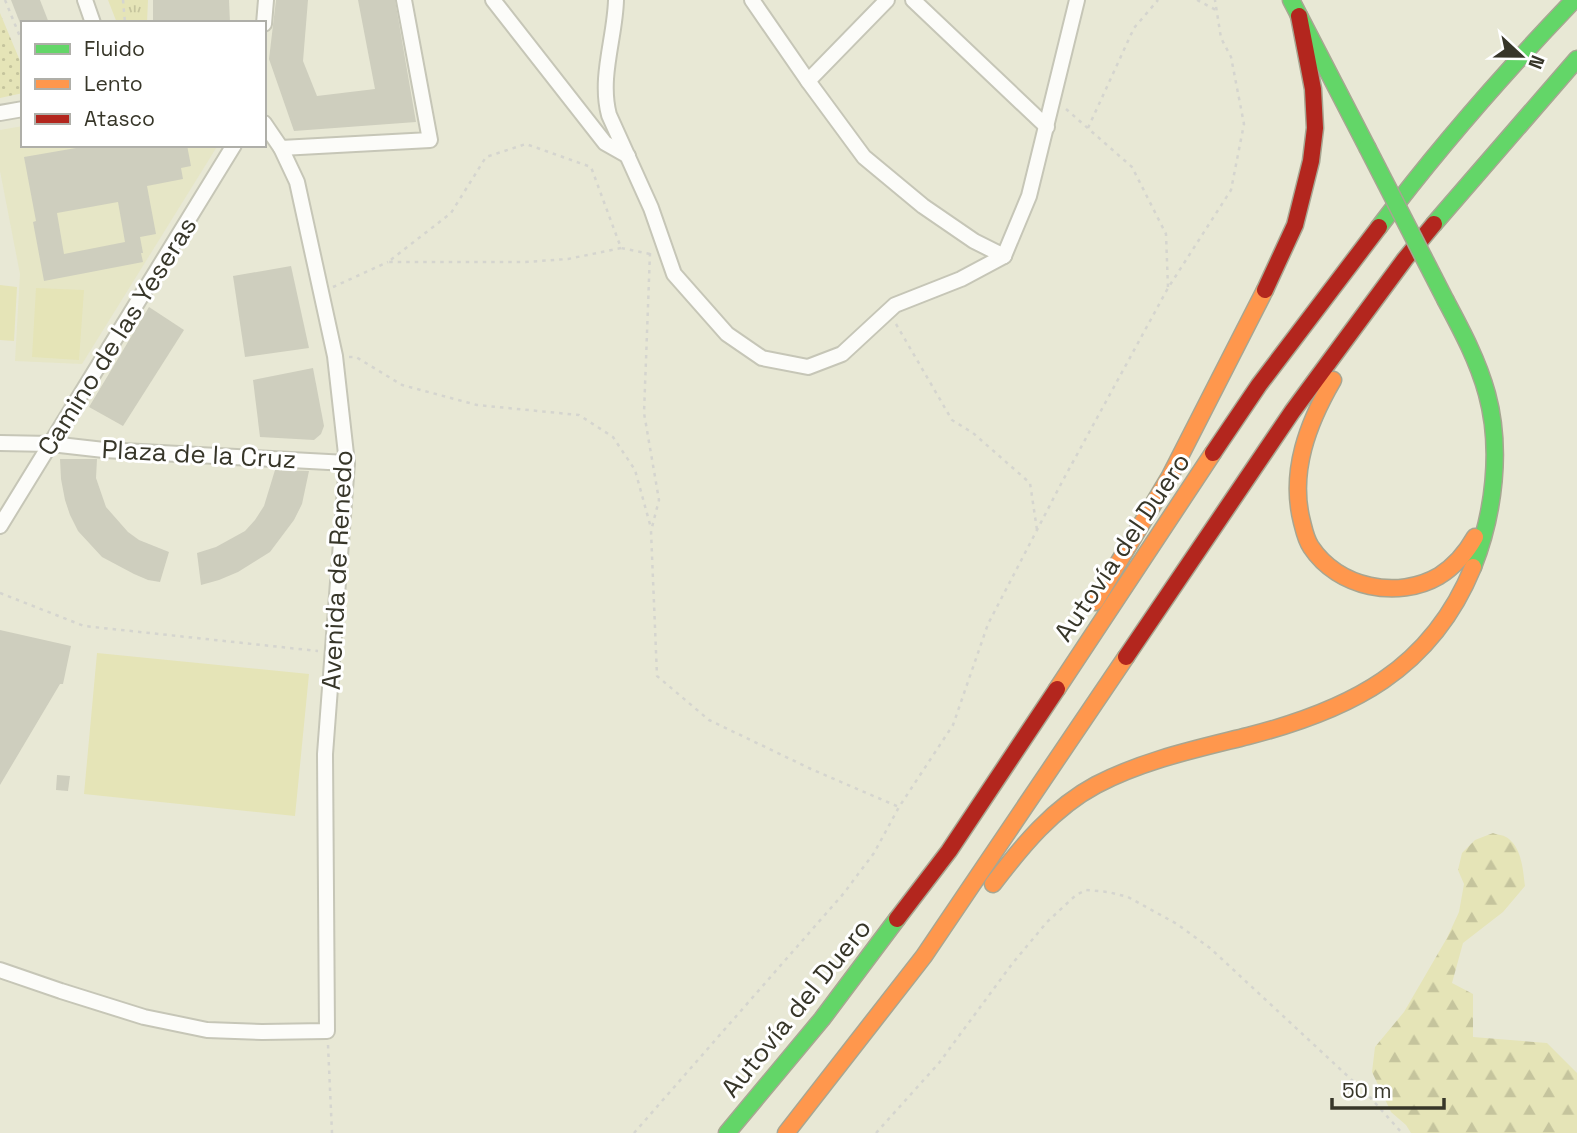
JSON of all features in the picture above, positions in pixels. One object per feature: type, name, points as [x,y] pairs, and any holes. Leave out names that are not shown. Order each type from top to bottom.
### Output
[{"type":"highway","points":[[787,1133],[858,1064],[1024,844],[1062,808],[1094,785],[1134,766],[1293,724],[1338,708],[1366,693],[1397,671],[1424,645],[1448,617],[1468,581],[1486,532],[1494,482],[1495,449],[1488,398],[1469,347],[1291,0]]},
{"type":"highway","name":"Autovía del Duero","points":[[728,1132],[822,1019],[949,851],[1259,385],[1409,186],[1516,61],[1574,0]]},
{"type":"highway","points":[[1086,617],[1170,476],[1276,268],[1295,225],[1311,161],[1315,128],[1313,89],[1299,16]]},
{"type":"highway","points":[[787,1133],[924,956],[1292,412],[1344,341],[1425,234],[1577,60]]},
{"type":"highway","points":[[1490,503],[1477,533],[1456,564],[1424,583],[1384,589],[1366,586],[1340,575],[1324,563],[1310,545],[1300,518],[1297,484],[1305,443],[1321,399],[1345,362],[1447,229],[1577,70]]},
{"type":"highway","points":[[728,1132],[831,987],[941,840],[1071,639]]},
{"type":"street","points":[[85,0],[92,21]]},
{"type":"street","points":[[264,21],[267,0]]},
{"type":"street","points":[[281,148],[430,140],[404,0]]},
{"type":"street","points":[[493,0],[605,143],[628,156]]},
{"type":"street","points":[[616,0],[605,100],[651,208],[674,274],[727,334],[762,358],[808,367],[842,354],[895,305],[961,279],[1004,256],[1029,196],[1077,0]]},
{"type":"street","points":[[752,0],[864,157],[923,206],[974,241],[1004,256]]},
{"type":"street","points":[[808,81],[887,0]]},
{"type":"street","points":[[913,0],[1047,127]]},
{"type":"street","points":[[0,113],[21,109]]},
{"type":"street","name":"Avenida de Renedo","points":[[266,125],[281,148],[297,183],[335,356],[347,463],[325,754],[327,1031]]},
{"type":"street","name":"Camino de las Yeseras","points":[[0,526],[233,147]]},
{"type":"street","name":"Plaza de la Cruz","points":[[0,443],[347,463]]},
{"type":"street","points":[[0,970],[144,1017],[207,1030],[327,1031]]},
{"type":"path","points":[[5,0],[21,39]]},
{"type":"path","points":[[123,0],[125,21]]},
{"type":"path","points":[[1088,128],[1133,28],[1158,0]]},
{"type":"path","points":[[1197,0],[1216,9]]},
{"type":"path","points":[[634,1133],[844,893],[874,853],[899,807],[953,725],[988,624],[1037,530],[1168,288],[1231,190],[1244,124],[1231,57],[1221,38],[1214,0]]},
{"type":"path","points":[[1054,98],[1132,167],[1166,234],[1168,288]]},
{"type":"path","points":[[321,292],[387,262],[451,213],[486,157],[526,145],[591,167],[621,247]]},
{"type":"path","points":[[651,243],[644,413],[659,500],[651,531]]},
{"type":"path","points":[[387,262],[568,260],[621,247],[650,254]]},
{"type":"path","points":[[888,312],[952,420],[973,433],[1030,483],[1037,530]]},
{"type":"path","points":[[335,356],[356,357],[402,385],[477,405],[579,415],[613,437],[635,470],[651,531],[657,676],[709,720],[899,807]]},
{"type":"path","points":[[0,593],[84,626],[332,653]]},
{"type":"path","points":[[876,1133],[939,1063],[1012,964],[1047,922],[1076,895],[1086,890],[1128,897],[1210,947],[1368,1095],[1402,1133]]},
{"type":"path","points":[[327,1031],[332,1133]]},
{"type":"shaded area","points":[[21,126],[21,147],[217,147],[82,364],[15,361],[20,274],[0,171],[0,130]]},
{"type":"green space","points":[[108,0],[148,0],[147,21],[116,21]]},
{"type":"green space","points":[[0,13],[21,63],[21,93],[0,98]]},
{"type":"green space","points":[[0,285],[17,287],[14,341],[0,340]]},
{"type":"green space","points":[[36,288],[84,290],[79,360],[32,357]]},
{"type":"green space","points":[[97,653],[309,674],[295,816],[84,794]]},
{"type":"green space","points":[[1493,833],[1507,838],[1517,849],[1525,886],[1503,912],[1463,943],[1452,983],[1473,994],[1473,1037],[1547,1043],[1577,1073],[1577,1133],[1411,1133],[1391,1112],[1372,1072],[1375,1047],[1404,1012],[1459,912],[1464,884],[1458,870],[1462,853],[1475,840]]},
{"type":"building","points":[[11,0],[40,0],[48,21],[20,23]]},
{"type":"building","points":[[153,0],[229,0],[230,21],[153,21]]},
{"type":"building","points":[[276,0],[308,0],[303,61],[317,96],[375,89],[358,0],[395,0],[416,122],[294,131],[269,59]]},
{"type":"building","points":[[76,147],[187,147],[191,166],[181,168],[183,179],[147,186],[156,234],[140,237],[143,262],[44,281],[24,157]],"holes":[[[118,202],[125,242],[64,254],[57,213]]]},
{"type":"building","points":[[291,266],[309,348],[245,357],[233,276]]},
{"type":"building","points":[[149,307],[184,330],[123,426],[89,407]]},
{"type":"building","points":[[313,368],[324,426],[321,434],[314,440],[260,437],[253,380]]},
{"type":"building","points":[[60,459],[97,459],[96,478],[106,507],[128,532],[139,540],[169,552],[160,582],[134,574],[102,557],[78,531],[65,500]]},
{"type":"building","points":[[275,470],[309,471],[302,504],[294,520],[270,552],[238,572],[201,585],[197,553],[216,547],[245,531],[264,506]]},
{"type":"building","points":[[0,630],[71,646],[63,684],[60,684],[0,785]]},
{"type":"building","points":[[57,775],[70,776],[68,791],[56,790]]},
{"type":"traffic: fast","points":[[1291,0],[1367,147]]},
{"type":"traffic: fast","points":[[1379,227],[1473,110],[1574,0]]},
{"type":"traffic: fast","points":[[1434,224],[1577,59]]},
{"type":"traffic: fast","points":[[1367,147],[1446,301]]},
{"type":"traffic: fast","points":[[1446,301],[1469,346],[1492,415],[1494,481],[1486,525],[1473,567]]},
{"type":"traffic: fast","points":[[727,1133],[822,1019],[897,919]]},
{"type":"traffic: slow","points":[[1095,602],[1170,476],[1265,290]]},
{"type":"traffic: slow","points":[[1333,380],[1316,413],[1303,448],[1298,485],[1305,535],[1323,561],[1353,581],[1370,586],[1406,587],[1423,583],[1445,572],[1460,559],[1475,537]]},
{"type":"traffic: slow","points":[[1057,689],[1213,453]]},
{"type":"traffic: slow","points":[[993,884],[1052,816],[1096,785],[1151,762],[1320,713],[1383,680],[1410,659],[1434,633],[1455,603],[1473,567]]},
{"type":"traffic: slow","points":[[786,1133],[924,956],[1126,657]]},
{"type":"traffic: jam","points":[[1265,290],[1295,225],[1311,161],[1315,128],[1313,89],[1299,16]]},
{"type":"traffic: jam","points":[[1126,657],[1292,412],[1434,224]]},
{"type":"traffic: jam","points":[[1213,453],[1259,385],[1379,227]]},
{"type":"traffic: jam","points":[[897,919],[949,851],[1057,689]]}]
